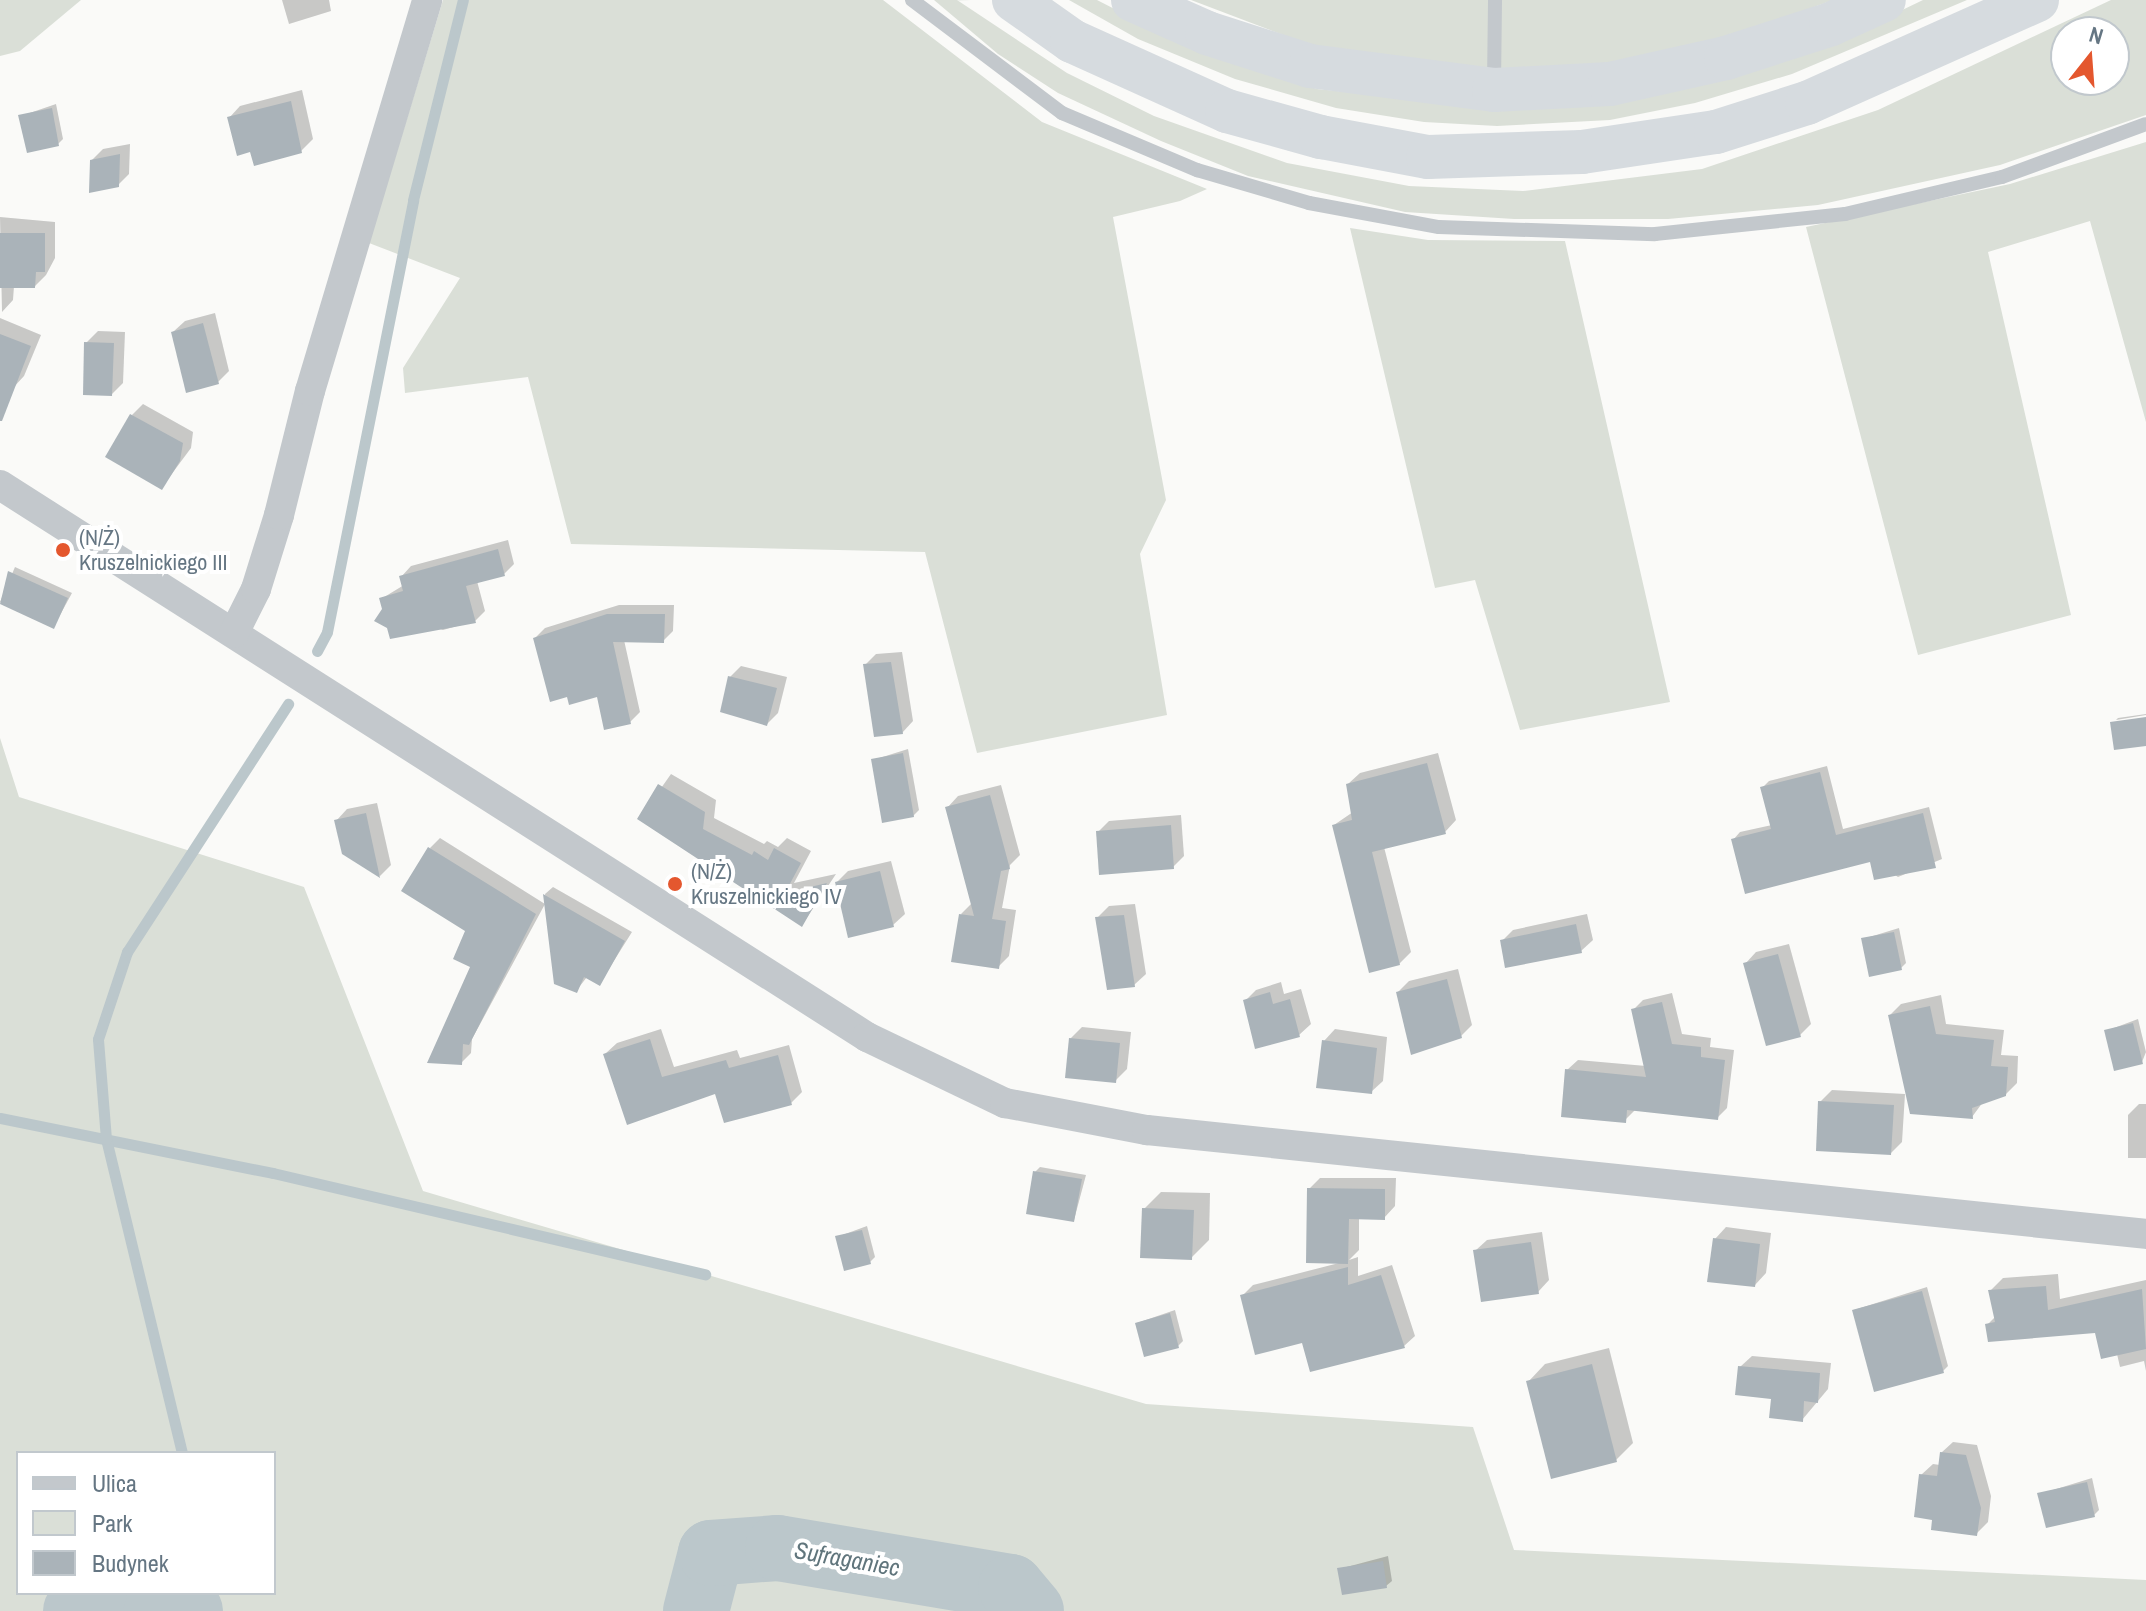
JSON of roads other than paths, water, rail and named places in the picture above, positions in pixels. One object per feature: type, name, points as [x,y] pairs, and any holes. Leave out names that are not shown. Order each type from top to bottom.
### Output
[{"type":"highway","points":[[1014,0],[1072,41],[1227,111],[1321,137],[1428,157],[1582,152],[1716,132],[1807,103],[2037,0]]},
{"type":"highway","points":[[1133,0],[1207,33],[1310,66],[1494,90],[1610,84],[1726,58],[1831,24],[1884,0]]},
{"type":"street","points":[[234,633],[262,573],[427,0]]},
{"type":"street","points":[[0,485],[867,1037],[1005,1103],[1147,1130],[2146,1234]]},
{"type":"lane","points":[[912,0],[1062,113],[1197,170],[1309,203],[1439,227],[1655,234],[1845,214],[2002,177],[2146,124]]},
{"type":"lane","points":[[1494,90],[1495,0]]},
{"type":"waterway","points":[[317,651],[327,632],[413,200],[463,0]]},
{"type":"waterway","points":[[182,1451],[106,1139],[98,1039],[127,952],[288,704]]},
{"type":"waterway","points":[[0,1118],[273,1173],[705,1274]]},
{"type":"waterway","name":"Sufraganiec","points":[[696,1611],[711,1553],[778,1548],[1011,1587],[1031,1611]]},
{"type":"waterway","name":"Sufraganiec","points":[[76,1611],[92,1595]]},
{"type":"waterway","name":"Sufraganiec","points":[[145,1595],[190,1611]]},
{"type":"waterway","points":[[187,1608],[190,1595]]},
{"type":"place","name":"(N/Ż) Kruszelnickiego III","points":[[63,550]]},
{"type":"place","name":"(N/Ż) Kruszelnickiego IV","points":[[675,884]]}]
